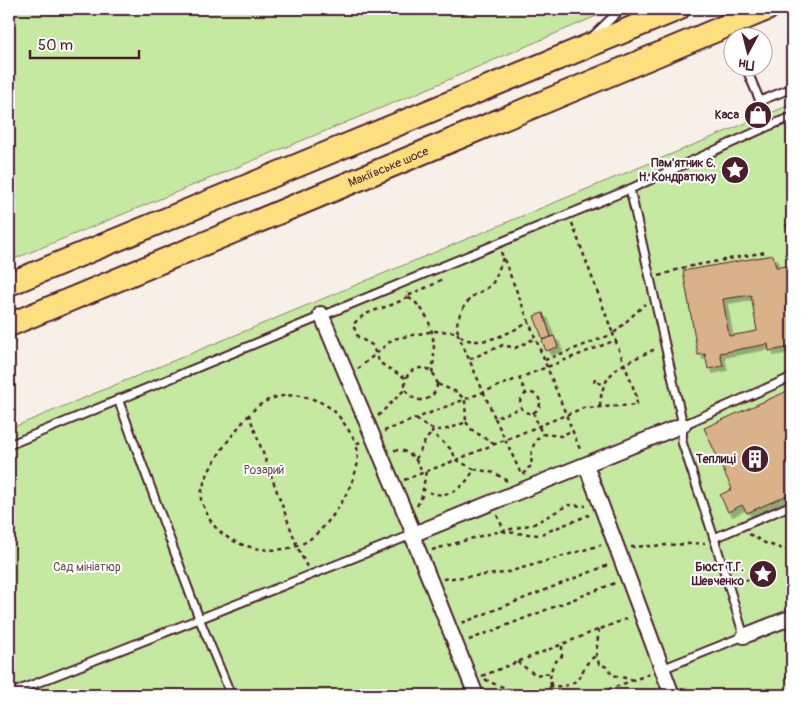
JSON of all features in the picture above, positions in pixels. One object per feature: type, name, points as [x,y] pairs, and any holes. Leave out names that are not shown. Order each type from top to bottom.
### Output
[{"type":"main road","points":[[9,284],[678,9]]},
{"type":"main road","name":"Макіївське шосе","points":[[9,325],[729,29],[767,9]]},
{"type":"street","points":[[321,314],[393,484],[456,645],[476,678],[476,695]]},
{"type":"street","points":[[413,534],[492,503],[525,483],[586,465],[683,424]]},
{"type":"street","points":[[586,465],[601,510],[672,695]]},
{"type":"street","points":[[744,636],[792,618]]},
{"type":"lane","points":[[581,48],[620,9]]},
{"type":"lane","points":[[750,78],[771,125]]},
{"type":"lane","points":[[760,100],[792,88]]},
{"type":"lane","points":[[9,445],[321,314],[405,283],[451,262],[568,215],[792,117]]},
{"type":"lane","points":[[630,189],[683,424],[682,442],[715,540],[744,636],[662,670]]},
{"type":"lane","points":[[683,424],[792,377]]},
{"type":"lane","points":[[118,399],[199,618],[231,695]]},
{"type":"lane","points":[[715,540],[792,505]]},
{"type":"lane","points":[[9,694],[413,534]]},
{"type":"path","points":[[393,484],[584,408],[637,405],[636,395],[625,364],[568,215]]},
{"type":"path","points":[[785,226],[792,224]]},
{"type":"path","points":[[498,244],[586,465]]},
{"type":"path","points":[[650,279],[682,268],[765,252]]},
{"type":"path","points":[[503,257],[490,286],[473,297],[461,312],[456,326],[504,440],[525,483]]},
{"type":"path","points":[[405,378],[380,363],[372,345],[358,337],[353,324],[367,312],[391,306],[420,289],[440,282],[451,262]]},
{"type":"path","points":[[405,283],[407,297],[420,308],[434,332],[435,361],[432,373],[437,384],[457,392],[465,400],[466,422],[472,430],[494,444]]},
{"type":"path","points":[[545,360],[613,334],[654,296]]},
{"type":"path","points":[[349,380],[393,339],[434,332],[457,332],[464,339],[475,342],[515,330],[530,322]]},
{"type":"path","points":[[470,359],[503,345],[515,348],[536,338]]},
{"type":"path","points":[[370,431],[415,418],[465,400],[616,340]]},
{"type":"path","points":[[600,406],[603,384],[614,370],[664,345]]},
{"type":"path","points":[[357,443],[370,431],[405,389],[405,378],[409,372],[420,368],[432,373]]},
{"type":"path","points":[[519,377],[526,394]]},
{"type":"path","points":[[594,382],[603,384]]},
{"type":"path","points":[[405,389],[414,399],[424,400],[433,395],[437,384]]},
{"type":"path","points":[[290,394],[314,400],[334,412],[357,443],[357,468],[351,483],[329,520],[317,534],[297,546],[275,549],[237,544],[220,532],[209,518],[201,500],[208,473],[231,435],[256,407],[268,398],[290,394]]},
{"type":"path","points":[[526,394],[535,394],[539,399],[538,408],[533,412],[527,412],[521,408],[521,398],[526,394]]},
{"type":"path","points":[[495,418],[521,408]]},
{"type":"path","points":[[533,412],[542,434]]},
{"type":"path","points":[[249,414],[297,546],[310,574]]},
{"type":"path","points":[[415,418],[433,431],[452,450],[456,460],[463,465],[495,474],[507,481],[525,483]]},
{"type":"path","points":[[416,459],[426,439],[433,431],[443,430],[466,422]]},
{"type":"path","points":[[542,434],[561,436],[573,430]]},
{"type":"path","points":[[525,483],[526,470],[532,466],[530,456],[533,447],[542,434]]},
{"type":"path","points":[[382,460],[393,450],[404,450],[416,459],[424,472],[423,489],[436,495],[443,495],[461,488],[469,480],[474,469]]},
{"type":"path","points":[[492,503],[504,532]]},
{"type":"path","points":[[419,553],[534,524],[568,505],[581,504],[601,510]]},
{"type":"path","points":[[504,532],[539,535],[601,510]]},
{"type":"path","points":[[739,528],[765,543],[792,552]]},
{"type":"path","points":[[431,584],[445,579],[469,575],[505,573],[617,549],[715,540]]},
{"type":"path","points":[[449,628],[617,549]]},
{"type":"path","points":[[729,586],[759,576]]},
{"type":"path","points":[[456,645],[628,578]]},
{"type":"path","points":[[476,678],[641,613]]},
{"type":"path","points":[[599,629],[596,656],[599,664],[607,667],[612,675],[634,680]]},
{"type":"path","points":[[545,695],[551,686],[550,673],[552,666],[562,656],[562,644]]},
{"type":"path","points":[[551,686],[564,686],[576,681],[587,663],[596,656]]},
{"type":"path","points":[[517,662],[536,675],[550,673]]},
{"type":"path","points":[[593,695],[662,670]]},
{"type":"path","points":[[785,678],[792,674]]},
{"type":"path","points":[[476,678],[510,689],[515,695]]},
{"type":"green space","points":[[9,9],[604,9],[601,14],[420,92],[9,261]]},
{"type":"green space","points":[[792,104],[792,695],[9,695],[9,429]]},
{"type":"building","name":"Каса","points":[[760,109],[763,117],[757,120],[754,112]]},
{"type":"building","points":[[773,255],[776,267],[792,266],[792,283],[789,284],[790,294],[792,294],[792,347],[769,351],[768,344],[720,353],[723,366],[708,369],[705,354],[698,355],[683,271]],"holes":[[[751,295],[757,331],[729,336],[723,299]]]},
{"type":"building","points":[[543,313],[551,337],[543,340],[534,316]]},
{"type":"building","points":[[554,336],[558,347],[546,351],[542,340]]},
{"type":"building","name":"Теплиці","points":[[792,389],[792,493],[747,513],[742,505],[728,512],[720,495],[732,489],[704,428]]},
{"type":"place","name":"Каса","points":[[758,115]]},
{"type":"place","name":"Пам'ятник Є. Н. Кондратюку","points":[[735,170]]},
{"type":"place","name":"Теплиці","points":[[755,459]]},
{"type":"place","name":"Бюст Т.Г. Шевченко","points":[[763,574]]},
{"type":"park label","name":"Розарий","points":[[264,470]]},
{"type":"park label","name":"Сад мініатюр","points":[[87,567]]}]
